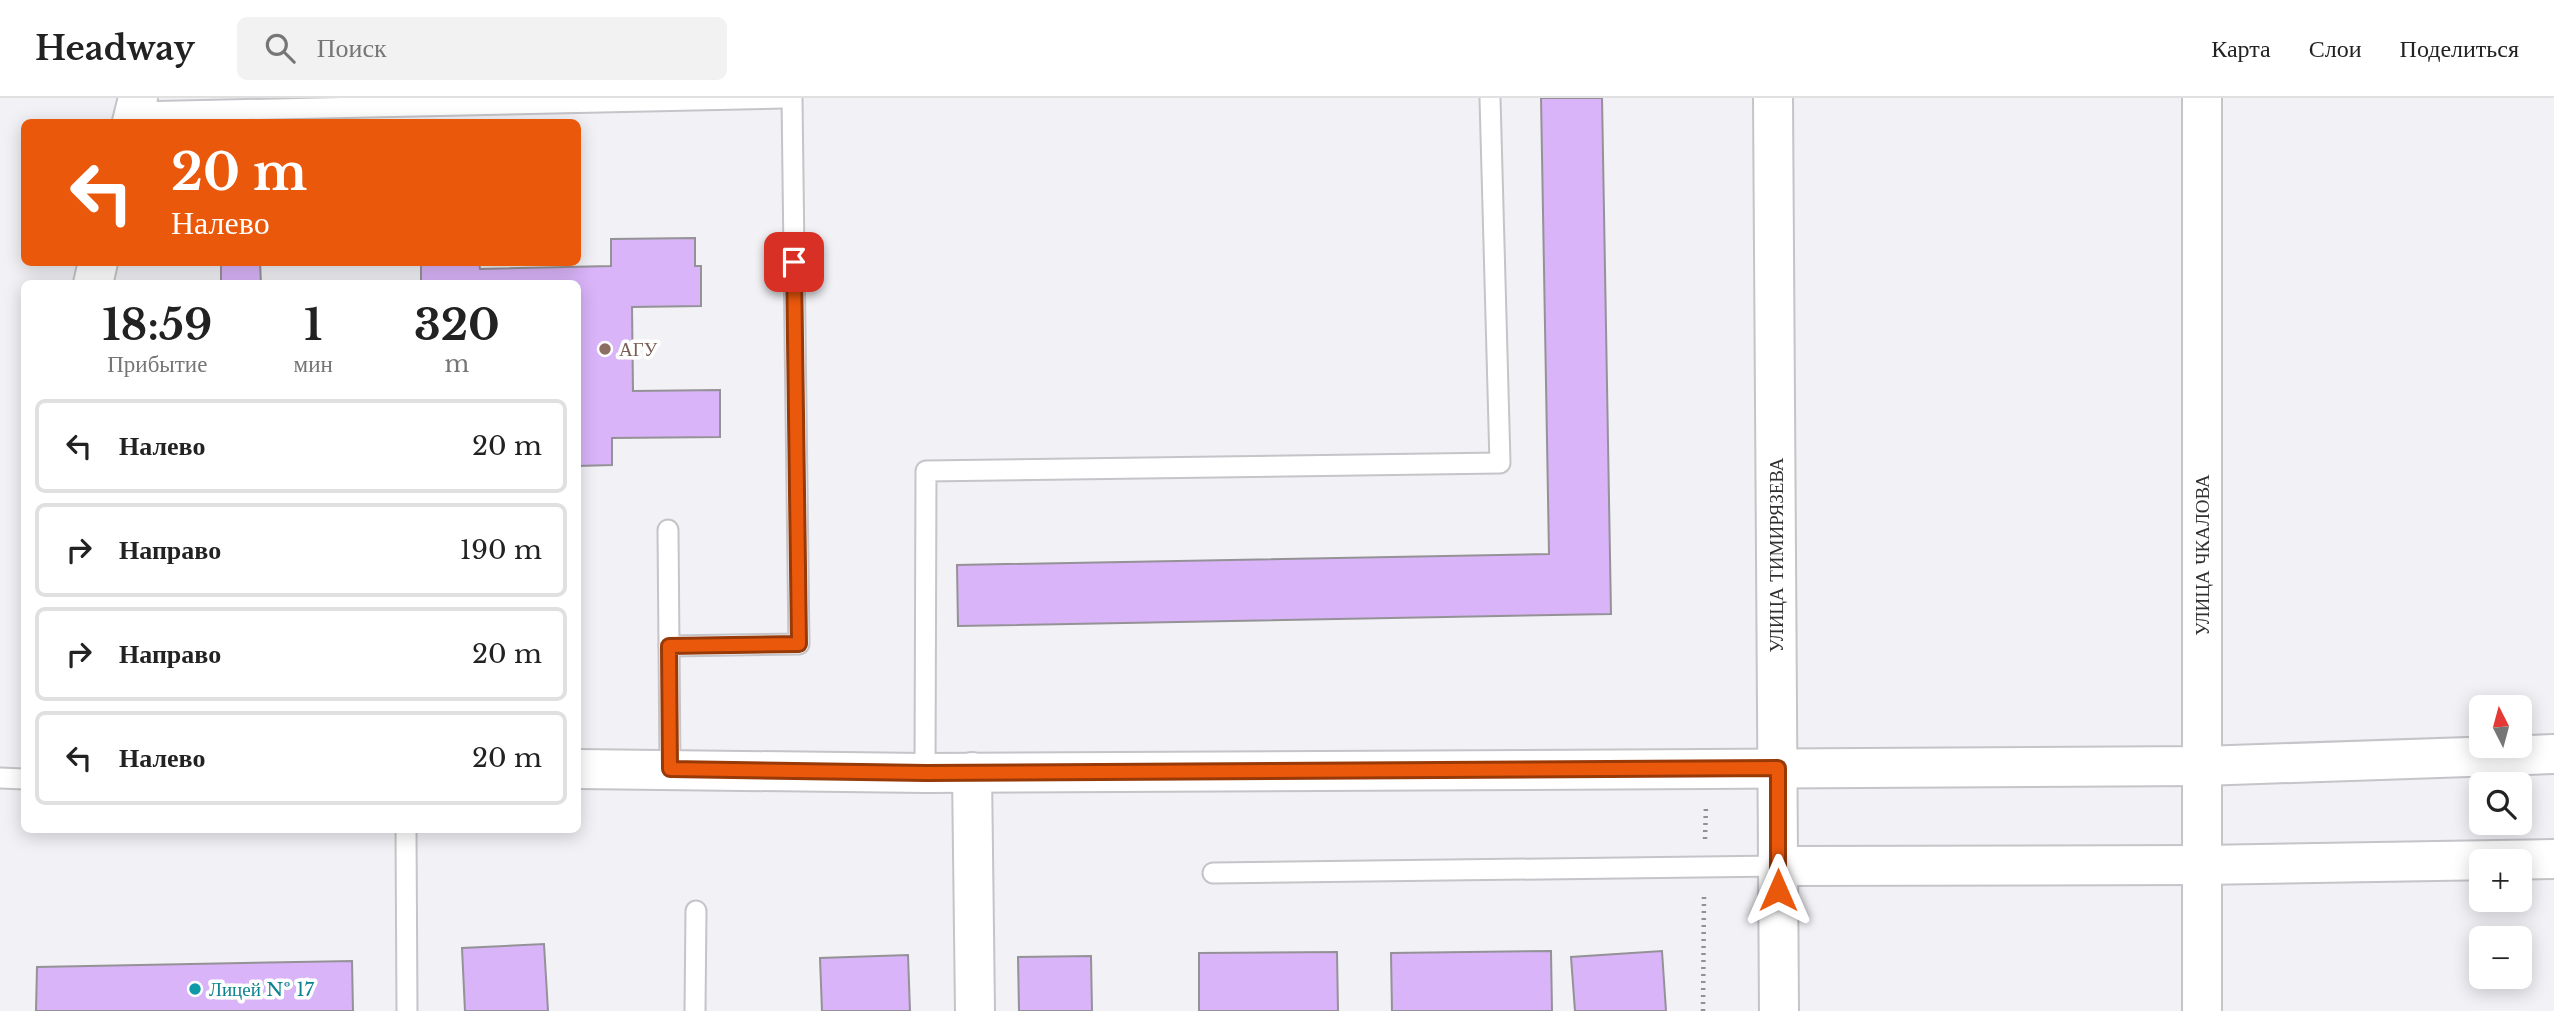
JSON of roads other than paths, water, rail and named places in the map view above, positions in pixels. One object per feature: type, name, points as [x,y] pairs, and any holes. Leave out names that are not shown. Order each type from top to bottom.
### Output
[{"type":"street","name":"УЛИЦА ТИМИРЯЗЕВА","points":[[1773,98],[1779,1011]]},
{"type":"street","name":"УЛИЦА ЧКАЛОВА","points":[[2202,98],[2202,1011]]},
{"type":"street","points":[[581,769],[926,773],[2203,765],[2554,754]]},
{"type":"street","points":[[972,772],[975,1011]]},
{"type":"street","points":[[1777,866],[2203,865],[2554,859]]},
{"type":"lane","points":[[135,111],[783,98]]},
{"type":"lane","points":[[669,646],[799,644],[792,98]]},
{"type":"lane","points":[[926,773],[926,471],[1500,463],[1490,98]]},
{"type":"lane","points":[[668,530],[670,769]]},
{"type":"lane","points":[[0,778],[21,779]]},
{"type":"lane","points":[[406,833],[407,1011]]},
{"type":"lane","points":[[1213,873],[1777,866]]},
{"type":"lane","points":[[695,1011],[696,911]]},
{"type":"place","name":"АГУ","points":[[605,349]]},
{"type":"place","name":"Лицей № 17","points":[[195,989]]}]
